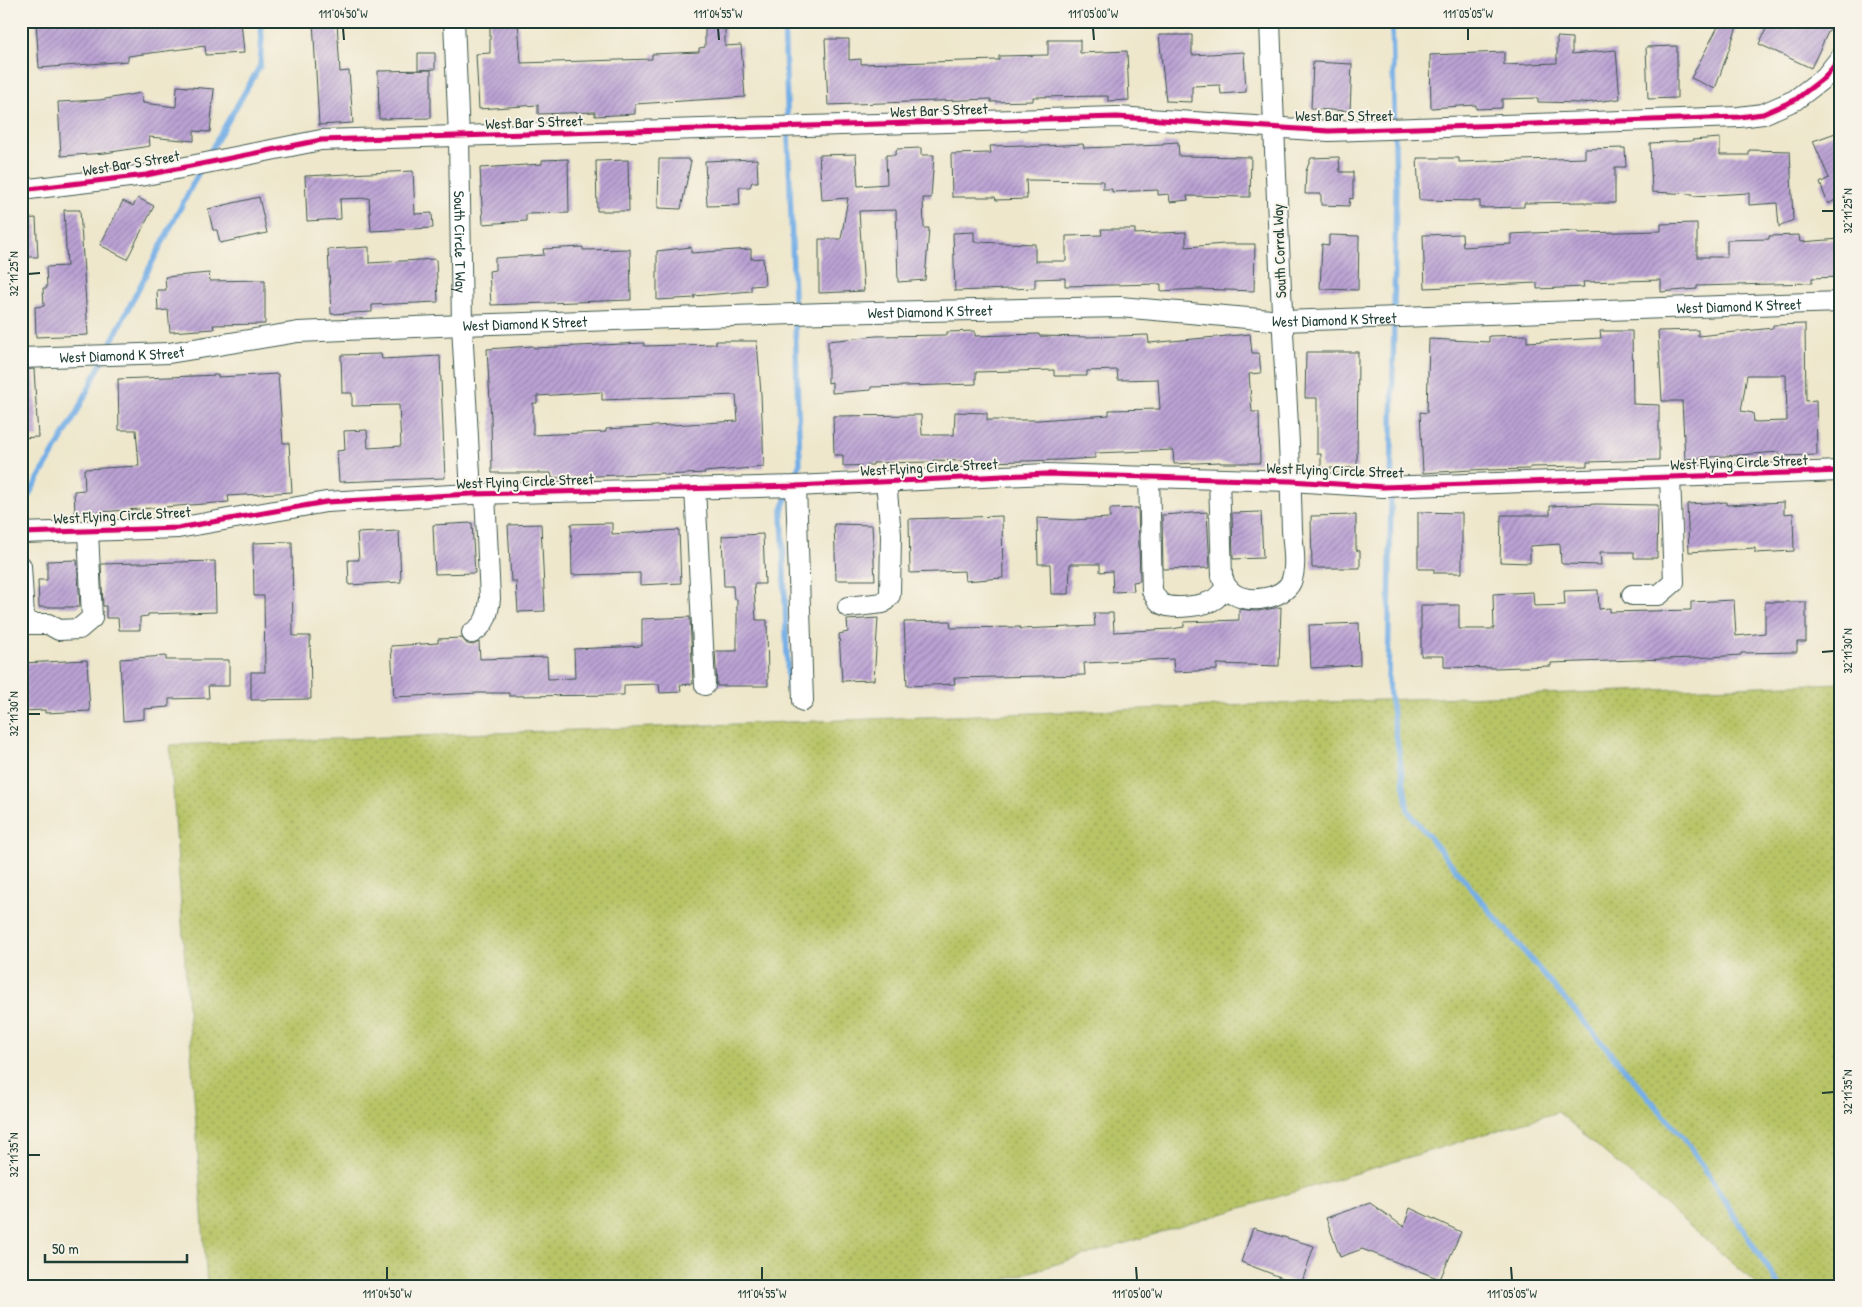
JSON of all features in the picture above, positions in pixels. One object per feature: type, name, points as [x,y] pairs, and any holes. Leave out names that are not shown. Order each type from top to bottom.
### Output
[{"type":"street","name":"South Circle T Way","points":[[454,21],[459,137],[462,324],[490,599],[487,617],[482,628],[472,633]]},
{"type":"street","name":"South Corral Way","points":[[1226,588],[1237,596],[1251,598],[1274,597],[1284,592],[1290,584],[1293,566],[1291,481],[1282,321],[1270,21]]},
{"type":"street","name":"West Bar S Street","points":[[21,190],[146,175],[321,140],[1117,117],[1329,130],[1739,117],[1763,114],[1794,100],[1825,77],[1841,57]]},
{"type":"street","name":"West Diamond K Street","points":[[21,358],[169,353],[298,332],[462,324],[1120,307],[1282,321],[1841,302]]},
{"type":"street","name":"West Flying Circle Street","points":[[21,533],[178,528],[326,502],[478,494],[796,486],[1046,474],[1291,481],[1383,487],[1841,472]]},
{"type":"street","points":[[1149,477],[1152,592],[1162,604],[1170,606],[1202,604],[1214,600],[1226,588],[1222,576],[1219,479]]},
{"type":"street","points":[[1632,595],[1659,595],[1674,582],[1670,477]]},
{"type":"street","points":[[848,606],[883,603],[890,595],[891,535],[886,481]]},
{"type":"street","points":[[796,486],[804,701]]},
{"type":"street","points":[[695,488],[705,684]]},
{"type":"street","points":[[21,566],[24,617],[28,624],[48,624],[59,630],[79,629],[92,618],[88,530]]},
{"type":"green space","points":[[1841,683],[1841,1286],[1759,1286],[1558,1112],[984,1286],[207,1286],[170,745]]},
{"type":"building","points":[[36,21],[241,21],[244,53],[206,55],[205,46],[128,56],[128,61],[39,68]]},
{"type":"building","points":[[313,21],[337,21],[340,72],[349,71],[353,123],[319,125]]},
{"type":"building","points":[[490,21],[518,21],[521,63],[652,59],[652,54],[699,52],[699,48],[705,47],[705,21],[725,21],[725,46],[741,45],[745,97],[635,104],[635,114],[595,116],[595,112],[538,114],[538,105],[479,109],[476,54],[490,53]]},
{"type":"building","points":[[1721,21],[1739,21],[1715,89],[1691,78]]},
{"type":"building","points":[[1770,21],[1820,21],[1831,26],[1811,68],[1759,44]]},
{"type":"building","points":[[1159,35],[1192,35],[1192,55],[1244,52],[1246,92],[1221,94],[1220,85],[1192,86],[1192,102],[1166,101]]},
{"type":"building","points":[[1557,37],[1572,38],[1572,54],[1616,50],[1620,99],[1583,103],[1538,102],[1538,98],[1502,99],[1502,108],[1476,109],[1476,105],[1431,108],[1430,55],[1504,52],[1504,65],[1557,63]]},
{"type":"building","points":[[825,39],[849,39],[849,60],[861,59],[861,64],[999,60],[999,56],[1048,55],[1048,40],[1080,40],[1080,53],[1127,51],[1129,100],[1108,101],[1108,96],[1033,97],[1033,101],[991,102],[991,99],[828,105]]},
{"type":"building","points":[[1677,46],[1677,98],[1648,99],[1646,47]]},
{"type":"building","points":[[418,53],[435,53],[435,69],[418,70]]},
{"type":"building","points":[[1313,62],[1352,64],[1350,111],[1311,109]]},
{"type":"building","points":[[431,70],[431,118],[379,119],[378,71]]},
{"type":"building","points":[[177,86],[214,89],[210,132],[194,131],[194,141],[149,137],[150,146],[105,153],[61,156],[58,102],[100,100],[141,93],[143,103],[176,107]]},
{"type":"building","points":[[1841,131],[1841,207],[1837,199],[1828,204],[1820,183],[1829,178],[1813,141]]},
{"type":"building","points":[[1720,138],[1720,155],[1749,155],[1749,150],[1790,151],[1793,220],[1779,227],[1777,203],[1749,205],[1749,193],[1693,196],[1693,194],[1652,192],[1650,143]]},
{"type":"building","points":[[1178,142],[1179,156],[1251,157],[1250,197],[1187,196],[1188,200],[1170,202],[1169,194],[1158,195],[1158,190],[1112,192],[1112,189],[1103,189],[1103,181],[1026,180],[1027,199],[996,200],[995,197],[952,197],[951,154],[991,153],[990,146],[1025,145],[1025,147],[1083,144],[1084,148],[1163,145],[1163,143]]},
{"type":"building","points":[[921,148],[921,155],[934,155],[931,198],[923,198],[924,228],[929,228],[925,280],[898,282],[896,210],[859,211],[864,291],[819,293],[819,239],[841,239],[848,198],[822,200],[819,155],[856,154],[858,186],[887,184],[886,155],[895,155],[897,149]]},
{"type":"building","points":[[1625,148],[1626,167],[1615,167],[1615,203],[1524,203],[1524,207],[1480,208],[1480,201],[1419,200],[1417,158],[1459,158],[1459,162],[1585,158],[1585,149]]},
{"type":"building","points":[[1339,157],[1340,172],[1353,172],[1353,199],[1350,198],[1349,206],[1321,205],[1321,194],[1305,194],[1306,171],[1311,158]]},
{"type":"building","points":[[568,159],[569,213],[526,214],[526,221],[483,224],[480,168],[542,164],[542,160]]},
{"type":"building","points":[[659,159],[689,159],[691,161],[681,209],[658,208]]},
{"type":"building","points":[[757,159],[758,182],[752,182],[750,187],[739,187],[740,205],[707,206],[705,161]]},
{"type":"building","points":[[628,160],[629,211],[597,211],[596,161]]},
{"type":"building","points":[[413,171],[415,214],[432,213],[433,228],[371,231],[369,198],[340,199],[341,219],[307,221],[305,176]]},
{"type":"building","points":[[259,197],[267,233],[220,243],[217,230],[213,230],[208,209]]},
{"type":"building","points":[[138,198],[154,206],[127,259],[100,245],[123,201],[133,206]]},
{"type":"building","points":[[64,210],[80,210],[88,335],[36,337],[35,307],[44,306],[43,288],[47,288],[46,267],[67,266]]},
{"type":"building","points":[[36,218],[38,257],[21,257],[21,219]]},
{"type":"building","points":[[1697,223],[1697,257],[1727,257],[1727,240],[1769,239],[1769,236],[1799,235],[1800,242],[1841,239],[1841,277],[1812,278],[1812,283],[1697,286],[1697,289],[1661,292],[1661,280],[1583,282],[1584,287],[1537,289],[1537,283],[1425,288],[1423,235],[1462,234],[1463,247],[1511,244],[1511,234],[1579,231],[1579,233],[1661,231],[1661,224]]},
{"type":"building","points":[[1101,229],[1135,229],[1135,234],[1186,232],[1186,247],[1255,244],[1254,291],[1199,289],[1161,291],[1161,284],[1065,286],[1065,278],[1035,279],[1035,288],[955,291],[953,233],[974,232],[974,242],[1035,244],[1035,261],[1066,261],[1066,236],[1102,235]]},
{"type":"building","points":[[1329,235],[1359,236],[1358,290],[1320,289],[1322,244],[1329,245]]},
{"type":"building","points":[[369,247],[369,263],[436,259],[438,302],[372,305],[372,312],[331,314],[328,249]]},
{"type":"building","points":[[583,247],[583,250],[630,249],[631,300],[491,305],[489,271],[495,270],[495,258],[544,255],[543,249]]},
{"type":"building","points":[[691,247],[691,253],[751,249],[751,259],[763,258],[765,285],[751,286],[751,291],[694,296],[695,298],[657,300],[657,251]]},
{"type":"building","points":[[209,273],[210,281],[265,280],[265,324],[213,325],[214,329],[170,332],[168,310],[158,311],[157,290],[166,290],[165,277]]},
{"type":"building","points":[[1805,324],[1806,401],[1816,400],[1817,455],[1779,456],[1779,452],[1685,459],[1682,401],[1662,401],[1658,331],[1698,330],[1698,336],[1773,328],[1773,325]],"holes":[[[1747,375],[1786,375],[1787,421],[1754,422],[1753,413],[1741,411]]]},
{"type":"building","points":[[975,331],[975,336],[1039,334],[1039,336],[1087,337],[1148,335],[1149,343],[1250,334],[1252,353],[1259,353],[1261,373],[1249,374],[1252,412],[1259,412],[1260,463],[1174,464],[1173,450],[1095,453],[1095,458],[1060,460],[986,462],[933,460],[933,462],[873,463],[873,465],[843,466],[843,455],[834,455],[833,416],[921,415],[922,435],[954,435],[955,412],[987,413],[987,420],[1039,420],[1109,415],[1109,410],[1160,409],[1158,379],[1118,380],[1117,370],[1087,371],[1087,376],[1054,376],[1054,370],[976,372],[976,384],[871,387],[871,390],[832,393],[832,382],[828,383],[828,341],[876,336],[947,335],[947,332]]},
{"type":"building","points":[[1600,331],[1632,331],[1633,404],[1659,405],[1659,460],[1587,462],[1587,466],[1423,473],[1420,412],[1427,413],[1429,339],[1489,342],[1489,336],[1527,335],[1527,342],[1601,338]]},
{"type":"building","points":[[716,341],[757,341],[764,467],[705,473],[552,478],[551,473],[492,473],[487,349],[644,343],[644,346],[716,344]],"holes":[[[602,392],[602,400],[736,395],[738,421],[606,429],[606,432],[533,435],[533,403],[537,403],[537,396]]]},
{"type":"building","points":[[1306,352],[1358,352],[1357,468],[1321,468],[1321,454],[1317,454],[1317,398],[1305,398]]},
{"type":"building","points":[[381,354],[382,359],[440,356],[445,478],[339,482],[337,451],[345,450],[344,431],[367,430],[368,448],[401,446],[399,405],[352,406],[352,393],[342,393],[341,355]]},
{"type":"building","points":[[34,369],[38,437],[21,438],[21,370]]},
{"type":"building","points":[[278,374],[283,443],[289,443],[292,492],[228,496],[229,502],[75,514],[74,491],[85,490],[84,469],[139,466],[136,430],[119,430],[118,379]]},
{"type":"building","points":[[1727,502],[1727,505],[1784,502],[1784,514],[1793,513],[1794,551],[1755,553],[1755,548],[1689,552],[1687,504]]},
{"type":"building","points":[[1597,504],[1658,505],[1657,558],[1634,558],[1634,552],[1600,552],[1601,565],[1563,564],[1561,563],[1560,544],[1530,546],[1530,563],[1500,562],[1501,515],[1550,515],[1550,506]]},
{"type":"building","points":[[1138,508],[1140,581],[1133,582],[1134,591],[1113,592],[1112,571],[1100,572],[1100,564],[1070,564],[1069,594],[1051,594],[1050,564],[1038,564],[1037,518],[1072,520],[1110,518],[1110,509]]},
{"type":"building","points":[[1207,512],[1210,568],[1163,569],[1162,515]]},
{"type":"building","points":[[1261,512],[1263,558],[1233,559],[1232,513]]},
{"type":"building","points":[[1418,512],[1462,513],[1462,573],[1434,573],[1434,569],[1418,569]]},
{"type":"building","points":[[1356,515],[1356,550],[1360,551],[1360,568],[1312,568],[1311,516]]},
{"type":"building","points":[[1002,516],[1003,578],[965,581],[964,571],[910,573],[909,519]]},
{"type":"building","points":[[472,523],[475,573],[435,574],[433,525]]},
{"type":"building","points":[[612,523],[612,534],[679,530],[681,583],[640,585],[640,573],[572,575],[571,524]]},
{"type":"building","points":[[541,524],[545,611],[518,612],[516,581],[511,581],[508,525]]},
{"type":"building","points":[[834,524],[872,525],[875,580],[836,580]]},
{"type":"building","points":[[399,531],[401,582],[349,585],[348,560],[359,560],[357,533]]},
{"type":"building","points":[[763,534],[765,584],[754,584],[756,620],[767,620],[768,686],[717,686],[715,651],[737,651],[737,599],[734,599],[733,586],[724,586],[722,536]]},
{"type":"building","points":[[292,542],[293,636],[310,636],[311,699],[251,700],[251,672],[265,672],[264,596],[254,596],[253,543]]},
{"type":"building","points":[[77,560],[80,607],[39,607],[38,580],[47,580],[47,561]]},
{"type":"building","points":[[215,561],[216,612],[148,614],[148,616],[140,617],[140,630],[119,630],[118,618],[106,618],[106,606],[103,606],[101,564]]},
{"type":"building","points":[[1598,590],[1599,609],[1610,608],[1610,612],[1691,610],[1691,602],[1734,600],[1736,636],[1765,633],[1765,602],[1806,602],[1806,642],[1797,642],[1797,652],[1741,653],[1741,655],[1694,658],[1551,663],[1551,666],[1444,667],[1444,656],[1421,656],[1421,605],[1459,605],[1459,629],[1494,629],[1493,594],[1533,592],[1534,606],[1565,605],[1564,591]]},
{"type":"building","points":[[1281,607],[1279,666],[1217,664],[1217,670],[1174,672],[1173,659],[1084,663],[1085,675],[954,678],[955,684],[907,686],[904,622],[950,621],[951,628],[1020,627],[1020,629],[1095,626],[1094,613],[1113,613],[1114,632],[1172,629],[1184,627],[1184,622],[1239,620],[1239,609],[1257,611]]},
{"type":"building","points":[[690,617],[693,684],[680,685],[681,692],[660,693],[659,684],[624,685],[624,695],[509,696],[509,693],[479,693],[394,697],[391,646],[438,643],[438,639],[462,638],[467,644],[473,645],[479,642],[480,659],[547,657],[548,679],[575,678],[574,649],[642,646],[642,619]]},
{"type":"building","points":[[878,618],[874,680],[842,681],[839,634],[848,632],[847,620]]},
{"type":"building","points":[[1359,623],[1360,665],[1311,668],[1309,625]]},
{"type":"building","points":[[166,656],[166,660],[229,660],[229,686],[208,686],[209,698],[169,699],[169,707],[144,709],[144,719],[123,721],[120,659]]},
{"type":"building","points":[[87,660],[90,711],[45,713],[45,710],[21,711],[21,663]]},
{"type":"building","points":[[1370,1203],[1404,1227],[1410,1208],[1461,1232],[1440,1279],[1362,1249],[1340,1257],[1326,1218]]},
{"type":"building","points":[[1253,1228],[1314,1246],[1301,1285],[1241,1262]]},
{"type":"waterway","points":[[207,157],[260,66],[262,37],[260,21]]},
{"type":"waterway","points":[[784,21],[800,463],[792,483]]},
{"type":"waterway","points":[[1392,21],[1396,188],[1388,682],[1408,811],[1493,915],[1690,1146],[1779,1286]]},
{"type":"waterway","points":[[107,350],[200,170]]},
{"type":"waterway","points":[[21,508],[74,418],[103,359]]},
{"type":"waterway","points":[[788,688],[782,510],[789,492]]},
{"type":"cycle path","points":[[21,190],[146,175],[321,140],[1117,117],[1329,131],[1739,117],[1763,114],[1795,100],[1825,77],[1841,57]]},
{"type":"cycle path","points":[[21,533],[178,528],[326,502],[471,494],[796,486],[1046,474],[1291,481],[1383,487],[1841,471]]}]
